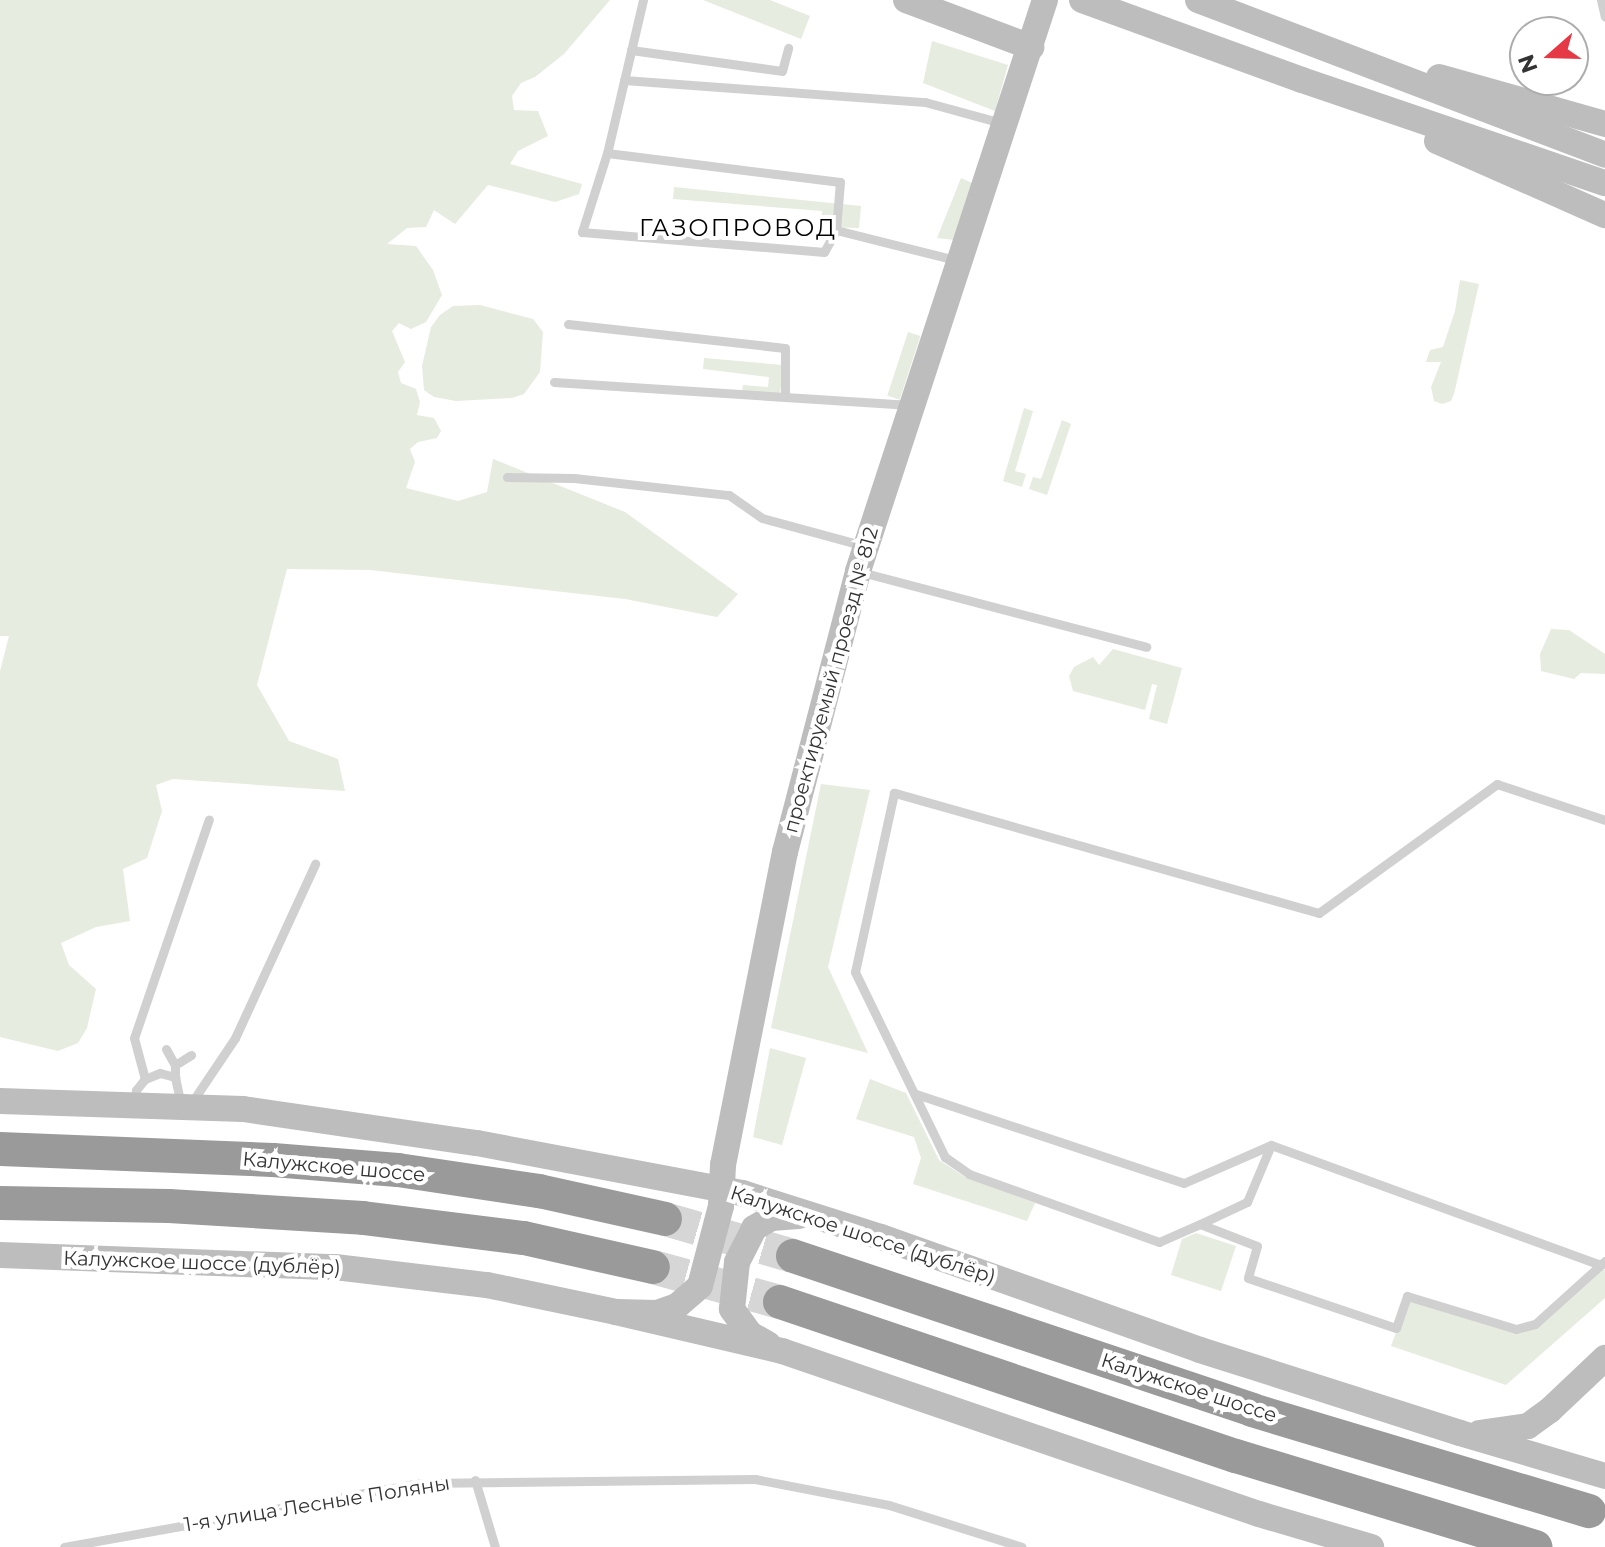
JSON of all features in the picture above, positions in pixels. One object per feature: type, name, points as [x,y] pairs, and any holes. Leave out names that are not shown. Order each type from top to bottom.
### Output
[{"type":"highway","name":"Калужское шоссе","points":[[0,1149],[273,1160],[398,1170],[539,1191],[665,1219]]},
{"type":"highway","points":[[0,1203],[169,1206],[363,1218],[524,1238],[653,1267]]},
{"type":"highway","name":"Калужское шоссе","points":[[793,1256],[1252,1410],[1589,1511]]},
{"type":"highway","points":[[780,1302],[1236,1456],[1535,1547]]},
{"type":"main road","points":[[906,0],[1031,47]]},
{"type":"main road","name":"проектируемый проезд № 812","points":[[616,1312],[657,1313],[692,1297],[700,1286],[723,1189],[723,1165],[785,852],[858,571],[1045,0]]},
{"type":"main road","points":[[1082,0],[1302,80],[1605,183]]},
{"type":"main road","points":[[1198,0],[1605,155]]},
{"type":"main road","points":[[1313,44],[1549,106],[1605,124]]},
{"type":"main road","points":[[1302,80],[1605,215]]},
{"type":"main road","name":"Калужское шоссе (дублёр)","points":[[0,1101],[243,1109],[477,1143],[723,1189],[813,1216],[1200,1350],[1605,1476]]},
{"type":"main road","points":[[782,1351],[750,1334],[737,1320],[731,1298],[737,1262],[754,1228],[791,1215],[813,1216]]},
{"type":"main road","name":"Калужское шоссе (дублёр)","points":[[0,1255],[335,1267],[487,1285],[616,1312],[782,1351],[1259,1514],[1371,1547]]},
{"type":"main road","points":[[1460,1433],[1502,1432],[1528,1426],[1550,1410],[1605,1358]]},
{"type":"lane","points":[[607,153],[840,182],[836,230],[824,252],[582,232],[607,153],[643,0]]},
{"type":"lane","points":[[1601,0],[1605,17]]},
{"type":"lane","points":[[631,50],[782,71],[788,48]]},
{"type":"lane","points":[[624,80],[925,102],[1006,124]]},
{"type":"lane","points":[[836,230],[958,261]]},
{"type":"lane","points":[[568,324],[785,348],[785,397]]},
{"type":"lane","points":[[554,382],[914,405]]},
{"type":"lane","points":[[507,477],[574,478],[729,495],[762,518],[865,546]]},
{"type":"lane","points":[[858,571],[1146,647]]},
{"type":"lane","points":[[1271,1145],[1247,1202],[1159,1242],[969,1174],[945,1157],[855,972],[894,793],[1319,913],[1497,784],[1605,820]]},
{"type":"lane","points":[[145,1079],[134,1038],[209,819]]},
{"type":"lane","points":[[185,1106],[235,1038],[315,864]]},
{"type":"lane","points":[[166,1049],[175,1065],[175,1077],[185,1106]]},
{"type":"lane","points":[[175,1065],[191,1055]]},
{"type":"lane","points":[[134,1104],[136,1090],[145,1079],[160,1073],[175,1077]]},
{"type":"lane","points":[[916,1094],[1184,1183],[1271,1145],[1603,1263],[1535,1324],[1516,1329],[1407,1296],[1396,1328],[1248,1278],[1257,1246],[1200,1224]]},
{"type":"lane","name":"1-я улица Лесные Поляны","points":[[64,1547],[420,1483],[755,1479],[889,1505],[1022,1547]]},
{"type":"lane","points":[[475,1480],[495,1547]]},
{"type":"shaded area","points":[[0,0],[610,0],[564,54],[535,77],[521,83],[512,96],[514,110],[538,111],[548,136],[518,151],[510,164],[582,184],[579,194],[555,202],[488,185],[455,224],[434,210],[426,227],[407,228],[387,244],[416,246],[433,270],[442,295],[426,322],[411,329],[399,323],[392,331],[405,362],[398,372],[401,383],[416,389],[420,402],[417,415],[434,418],[441,431],[437,438],[418,442],[410,449],[415,462],[406,488],[458,501],[487,492],[493,459],[625,512],[738,594],[717,617],[625,599],[370,570],[287,569],[257,685],[289,741],[338,759],[345,791],[173,779],[156,785],[162,811],[147,858],[123,869],[130,921],[96,927],[61,943],[69,965],[96,989],[87,1028],[78,1043],[58,1051],[0,1037],[0,671],[9,636],[0,636]]},
{"type":"shaded area","points":[[703,0],[770,0],[810,16],[801,39]]},
{"type":"shaded area","points":[[932,41],[1008,65],[995,111],[923,83]]},
{"type":"shaded area","points":[[961,178],[972,183],[955,240],[937,238]]},
{"type":"shaded area","points":[[674,187],[861,206],[859,228],[821,227],[822,211],[673,199]]},
{"type":"shaded area","points":[[1460,280],[1479,284],[1454,394],[1451,401],[1442,404],[1434,401],[1431,387],[1441,362],[1426,362],[1430,350],[1443,347],[1455,311]]},
{"type":"shaded area","points":[[480,305],[533,319],[543,332],[540,372],[524,394],[512,398],[456,401],[434,397],[424,390],[422,366],[431,327],[440,315],[453,306]]},
{"type":"shaded area","points":[[908,332],[920,336],[900,400],[887,396]]},
{"type":"shaded area","points":[[704,358],[783,365],[780,395],[742,392],[743,385],[768,387],[769,377],[703,369]]},
{"type":"shaded area","points":[[1024,408],[1033,411],[1015,471],[1026,474],[1022,487],[1003,481]]},
{"type":"shaded area","points":[[1062,420],[1071,424],[1047,495],[1029,489],[1033,477],[1041,479]]},
{"type":"shaded area","points":[[1551,629],[1569,630],[1605,654],[1605,674],[1581,673],[1574,679],[1541,671],[1540,654]]},
{"type":"shaded area","points":[[1113,649],[1182,668],[1167,724],[1149,719],[1157,685],[1152,684],[1145,710],[1073,691],[1069,676],[1074,667],[1093,657],[1099,665]]},
{"type":"shaded area","points":[[821,784],[870,790],[828,967],[868,1053],[771,1028]]},
{"type":"shaded area","points":[[770,1048],[806,1058],[782,1145],[753,1137]]},
{"type":"shaded area","points":[[870,1079],[906,1093],[939,1160],[965,1177],[1035,1203],[1027,1221],[913,1184],[921,1158],[914,1137],[856,1119]]},
{"type":"shaded area","points":[[1196,1233],[1236,1246],[1221,1291],[1171,1275],[1182,1239]]},
{"type":"shaded area","points":[[1600,1269],[1605,1270],[1605,1298],[1506,1385],[1391,1346],[1408,1300],[1517,1332],[1536,1327]]},
{"type":"tunnel","points":[[665,1219],[793,1256]]},
{"type":"tunnel","points":[[653,1267],[780,1302]]},
{"type":"district","name":"ГАЗОПРОВОД","points":[[738,228]]}]
